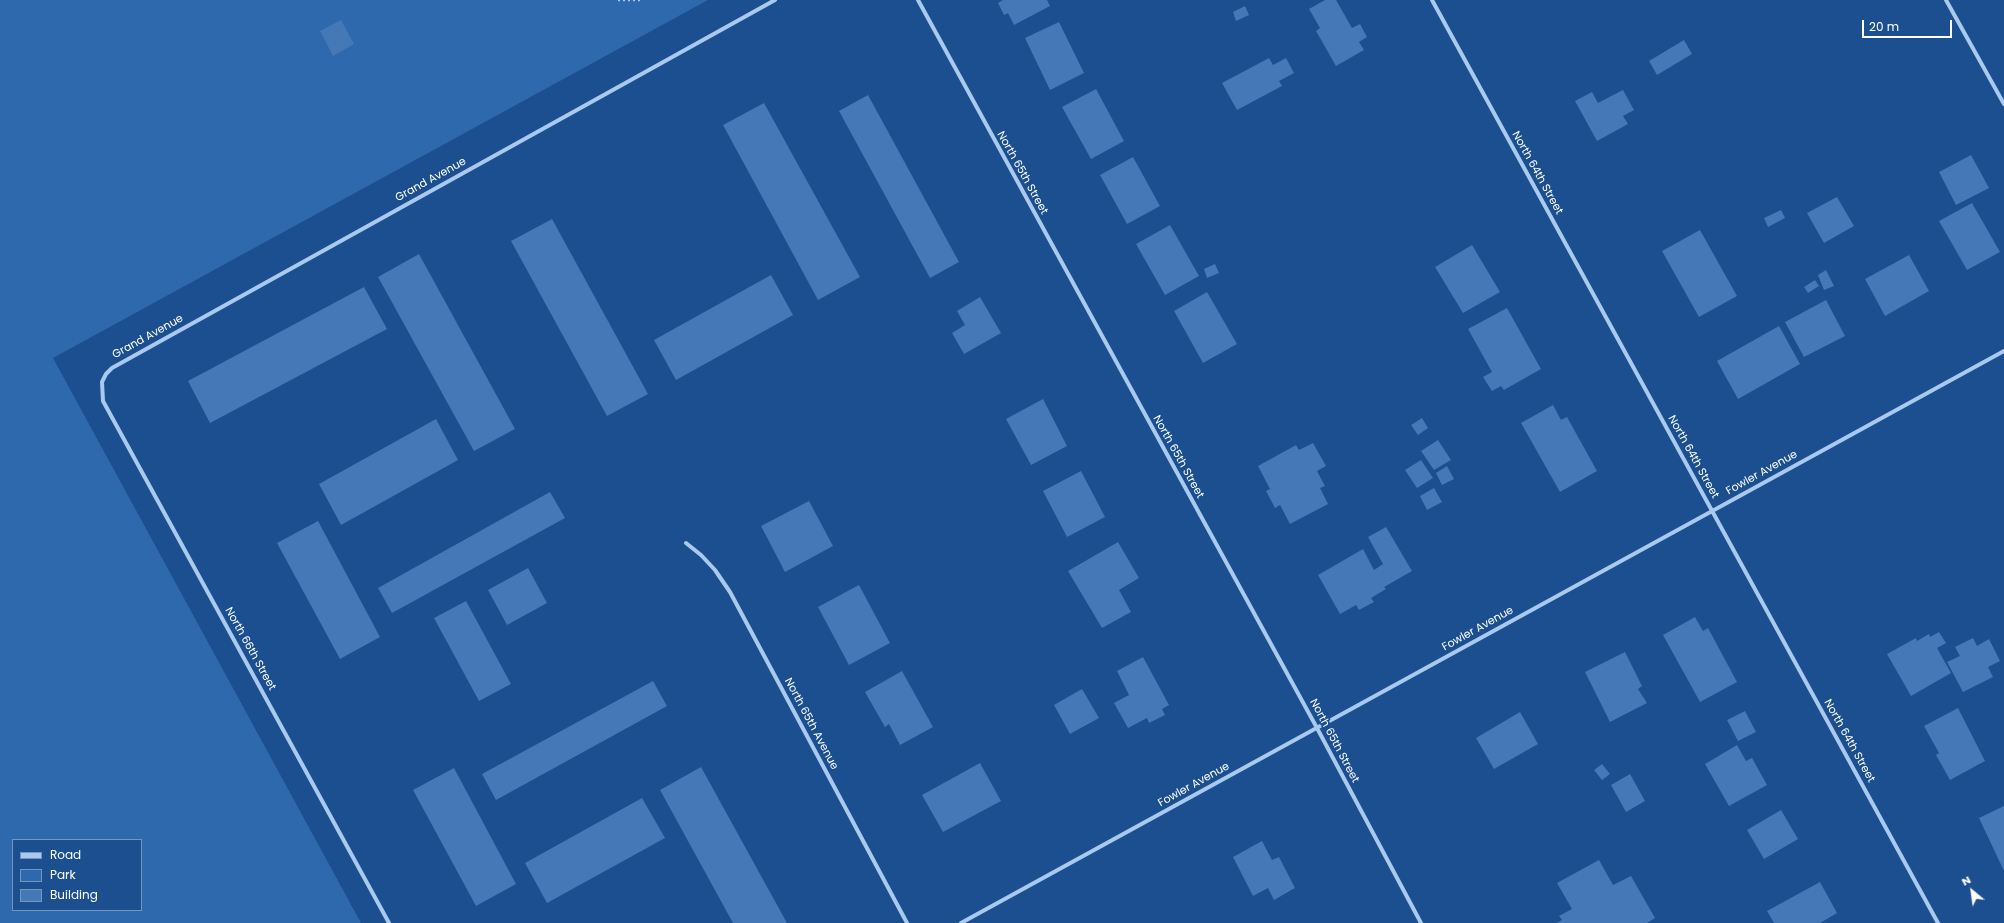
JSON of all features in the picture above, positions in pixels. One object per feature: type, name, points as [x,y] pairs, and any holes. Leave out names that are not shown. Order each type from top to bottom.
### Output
[{"type":"street","name":"Grand Avenue","points":[[102,382],[106,374],[112,368],[775,0]]},
{"type":"street","name":"North 65th Street","points":[[918,0],[1317,728],[1421,923]]},
{"type":"street","name":"North 64th Street","points":[[1432,0],[1938,923]]},
{"type":"street","points":[[1946,0],[2004,104]]},
{"type":"street","name":"Fowler Avenue","points":[[961,923],[2004,351]]},
{"type":"street","name":"North 66th Street","points":[[102,382],[103,401],[389,923]]},
{"type":"street","name":"North 65th Avenue","points":[[686,544],[715,570],[730,592],[907,923]]},
{"type":"path","points":[[618,0],[640,0]]},
{"type":"green space","points":[[0,0],[708,0],[53,358],[361,923],[0,923]]},
{"type":"building","points":[[1003,0],[1047,0],[1050,6],[1014,25],[1008,13],[1004,15],[998,3]]},
{"type":"building","points":[[1325,0],[1336,0],[1352,28],[1360,24],[1367,37],[1359,42],[1364,50],[1336,66],[1316,31],[1320,28],[1309,9]]},
{"type":"building","points":[[1245,6],[1249,15],[1236,21],[1233,12]]},
{"type":"building","points":[[341,20],[354,44],[333,56],[320,31]]},
{"type":"building","points":[[1059,22],[1084,73],[1050,90],[1025,38]]},
{"type":"building","points":[[1684,40],[1692,54],[1657,75],[1649,61]]},
{"type":"building","points":[[1269,58],[1273,65],[1286,58],[1294,73],[1279,81],[1282,86],[1237,110],[1222,83]]},
{"type":"building","points":[[1096,89],[1124,141],[1091,159],[1062,107]]},
{"type":"building","points":[[1623,90],[1634,110],[1623,116],[1628,124],[1597,141],[1575,101],[1592,92],[1598,103]]},
{"type":"building","points":[[868,95],[959,262],[930,278],[839,111]]},
{"type":"building","points":[[764,103],[860,277],[818,300],[723,125]]},
{"type":"building","points":[[1971,155],[1989,188],[1956,205],[1939,172]]},
{"type":"building","points":[[1133,157],[1160,206],[1127,224],[1100,175]]},
{"type":"building","points":[[1837,197],[1854,226],[1824,243],[1807,213]]},
{"type":"building","points":[[1972,203],[2000,252],[1967,270],[1939,221]]},
{"type":"building","points":[[1781,210],[1785,218],[1768,227],[1764,218]]},
{"type":"building","points":[[552,219],[648,394],[607,416],[511,241]]},
{"type":"building","points":[[1170,225],[1199,276],[1165,295],[1136,244]]},
{"type":"building","points":[[1700,230],[1737,296],[1699,317],[1662,251]]},
{"type":"building","points":[[1472,245],[1500,292],[1463,313],[1435,267]]},
{"type":"building","points":[[419,254],[515,429],[474,451],[378,277]]},
{"type":"building","points":[[1909,255],[1929,291],[1885,316],[1865,279]]},
{"type":"building","points":[[1215,264],[1219,273],[1207,278],[1204,269]]},
{"type":"building","points":[[1826,270],[1834,286],[1824,290],[1818,275]]},
{"type":"building","points":[[771,275],[793,315],[676,380],[654,340]]},
{"type":"building","points":[[1815,280],[1819,286],[1808,293],[1804,287]]},
{"type":"building","points":[[364,287],[387,329],[210,423],[188,381]]},
{"type":"building","points":[[1207,292],[1237,344],[1203,363],[1174,311]]},
{"type":"building","points":[[980,297],[1001,333],[964,354],[952,333],[965,325],[957,311]]},
{"type":"building","points":[[1826,300],[1845,336],[1804,357],[1785,322]]},
{"type":"building","points":[[1507,308],[1541,369],[1504,390],[1501,386],[1492,391],[1483,377],[1492,372],[1468,329]]},
{"type":"building","points":[[1779,326],[1800,364],[1738,399],[1717,361]]},
{"type":"building","points":[[1043,399],[1067,446],[1031,465],[1006,419]]},
{"type":"building","points":[[1553,405],[1561,420],[1567,417],[1597,471],[1560,492],[1521,423]]},
{"type":"building","points":[[1422,418],[1428,428],[1418,435],[1411,425]]},
{"type":"building","points":[[436,419],[458,460],[341,525],[319,484]]},
{"type":"building","points":[[1438,440],[1451,460],[1434,470],[1421,451]]},
{"type":"building","points":[[1313,443],[1326,466],[1317,471],[1325,486],[1320,488],[1328,504],[1290,524],[1280,505],[1275,508],[1266,491],[1270,489],[1258,466],[1296,445],[1299,450]]},
{"type":"building","points":[[1421,460],[1433,478],[1417,488],[1405,470]]},
{"type":"building","points":[[1447,466],[1454,479],[1442,485],[1436,473]]},
{"type":"building","points":[[1081,471],[1105,517],[1067,537],[1043,491]]},
{"type":"building","points":[[1434,488],[1442,502],[1427,510],[1420,496]]},
{"type":"building","points":[[550,492],[565,518],[392,613],[378,588]]},
{"type":"building","points":[[809,501],[833,546],[785,572],[761,526]]},
{"type":"building","points":[[318,521],[380,637],[340,659],[277,543]]},
{"type":"building","points":[[1386,527],[1412,571],[1384,587],[1386,589],[1371,598],[1374,602],[1359,610],[1356,605],[1340,614],[1318,575],[1363,549],[1374,570],[1383,564],[1368,537]]},
{"type":"building","points":[[1118,542],[1139,578],[1119,590],[1131,612],[1102,628],[1068,571]]},
{"type":"building","points":[[528,568],[547,603],[507,625],[488,590]]},
{"type":"building","points":[[859,585],[890,643],[849,665],[818,607]]},
{"type":"building","points":[[466,601],[511,684],[479,701],[434,618]]},
{"type":"building","points":[[1695,617],[1703,631],[1708,628],[1737,682],[1700,702],[1663,635]]},
{"type":"building","points":[[1939,632],[1946,643],[1937,648],[1951,673],[1911,696],[1887,654],[1916,638],[1917,641],[1929,634],[1930,637]]},
{"type":"building","points":[[1973,638],[1977,646],[1989,639],[2000,661],[1988,667],[1993,677],[1963,692],[1947,662],[1960,656],[1955,647]]},
{"type":"building","points":[[1625,652],[1642,686],[1638,689],[1647,703],[1610,722],[1585,672]]},
{"type":"building","points":[[1143,657],[1169,705],[1162,709],[1165,715],[1149,723],[1147,718],[1128,728],[1114,703],[1129,695],[1117,671]]},
{"type":"building","points":[[902,671],[933,727],[900,745],[889,724],[885,727],[865,692]]},
{"type":"building","points":[[653,681],[667,706],[496,800],[482,774]]},
{"type":"building","points":[[1082,689],[1099,718],[1070,734],[1054,705]]},
{"type":"building","points":[[1958,708],[1985,761],[1950,780],[1936,755],[1939,753],[1924,726]]},
{"type":"building","points":[[1745,711],[1756,732],[1738,741],[1727,720]]},
{"type":"building","points":[[1520,712],[1538,744],[1494,769],[1476,738]]},
{"type":"building","points":[[1737,745],[1746,761],[1752,758],[1767,785],[1729,806],[1705,764]]},
{"type":"building","points":[[980,763],[1001,801],[943,832],[922,795]]},
{"type":"building","points":[[1602,764],[1610,774],[1602,780],[1594,770]]},
{"type":"building","points":[[701,767],[787,923],[733,923],[660,790]]},
{"type":"building","points":[[454,768],[516,884],[476,906],[413,790]]},
{"type":"building","points":[[1630,774],[1645,801],[1626,812],[1611,785]]},
{"type":"building","points":[[642,798],[665,838],[547,903],[525,863]]},
{"type":"building","points":[[2004,806],[2004,871],[1979,818]]},
{"type":"building","points":[[1781,810],[1798,839],[1764,859],[1747,830]]},
{"type":"building","points":[[1262,841],[1272,860],[1279,857],[1295,888],[1274,900],[1268,888],[1253,896],[1233,857]]},
{"type":"building","points":[[1599,860],[1613,885],[1631,876],[1655,918],[1647,923],[1557,923],[1562,920],[1559,916],[1572,909],[1557,883]]},
{"type":"building","points":[[1820,882],[1837,913],[1820,923],[1774,923],[1767,911]]}]
